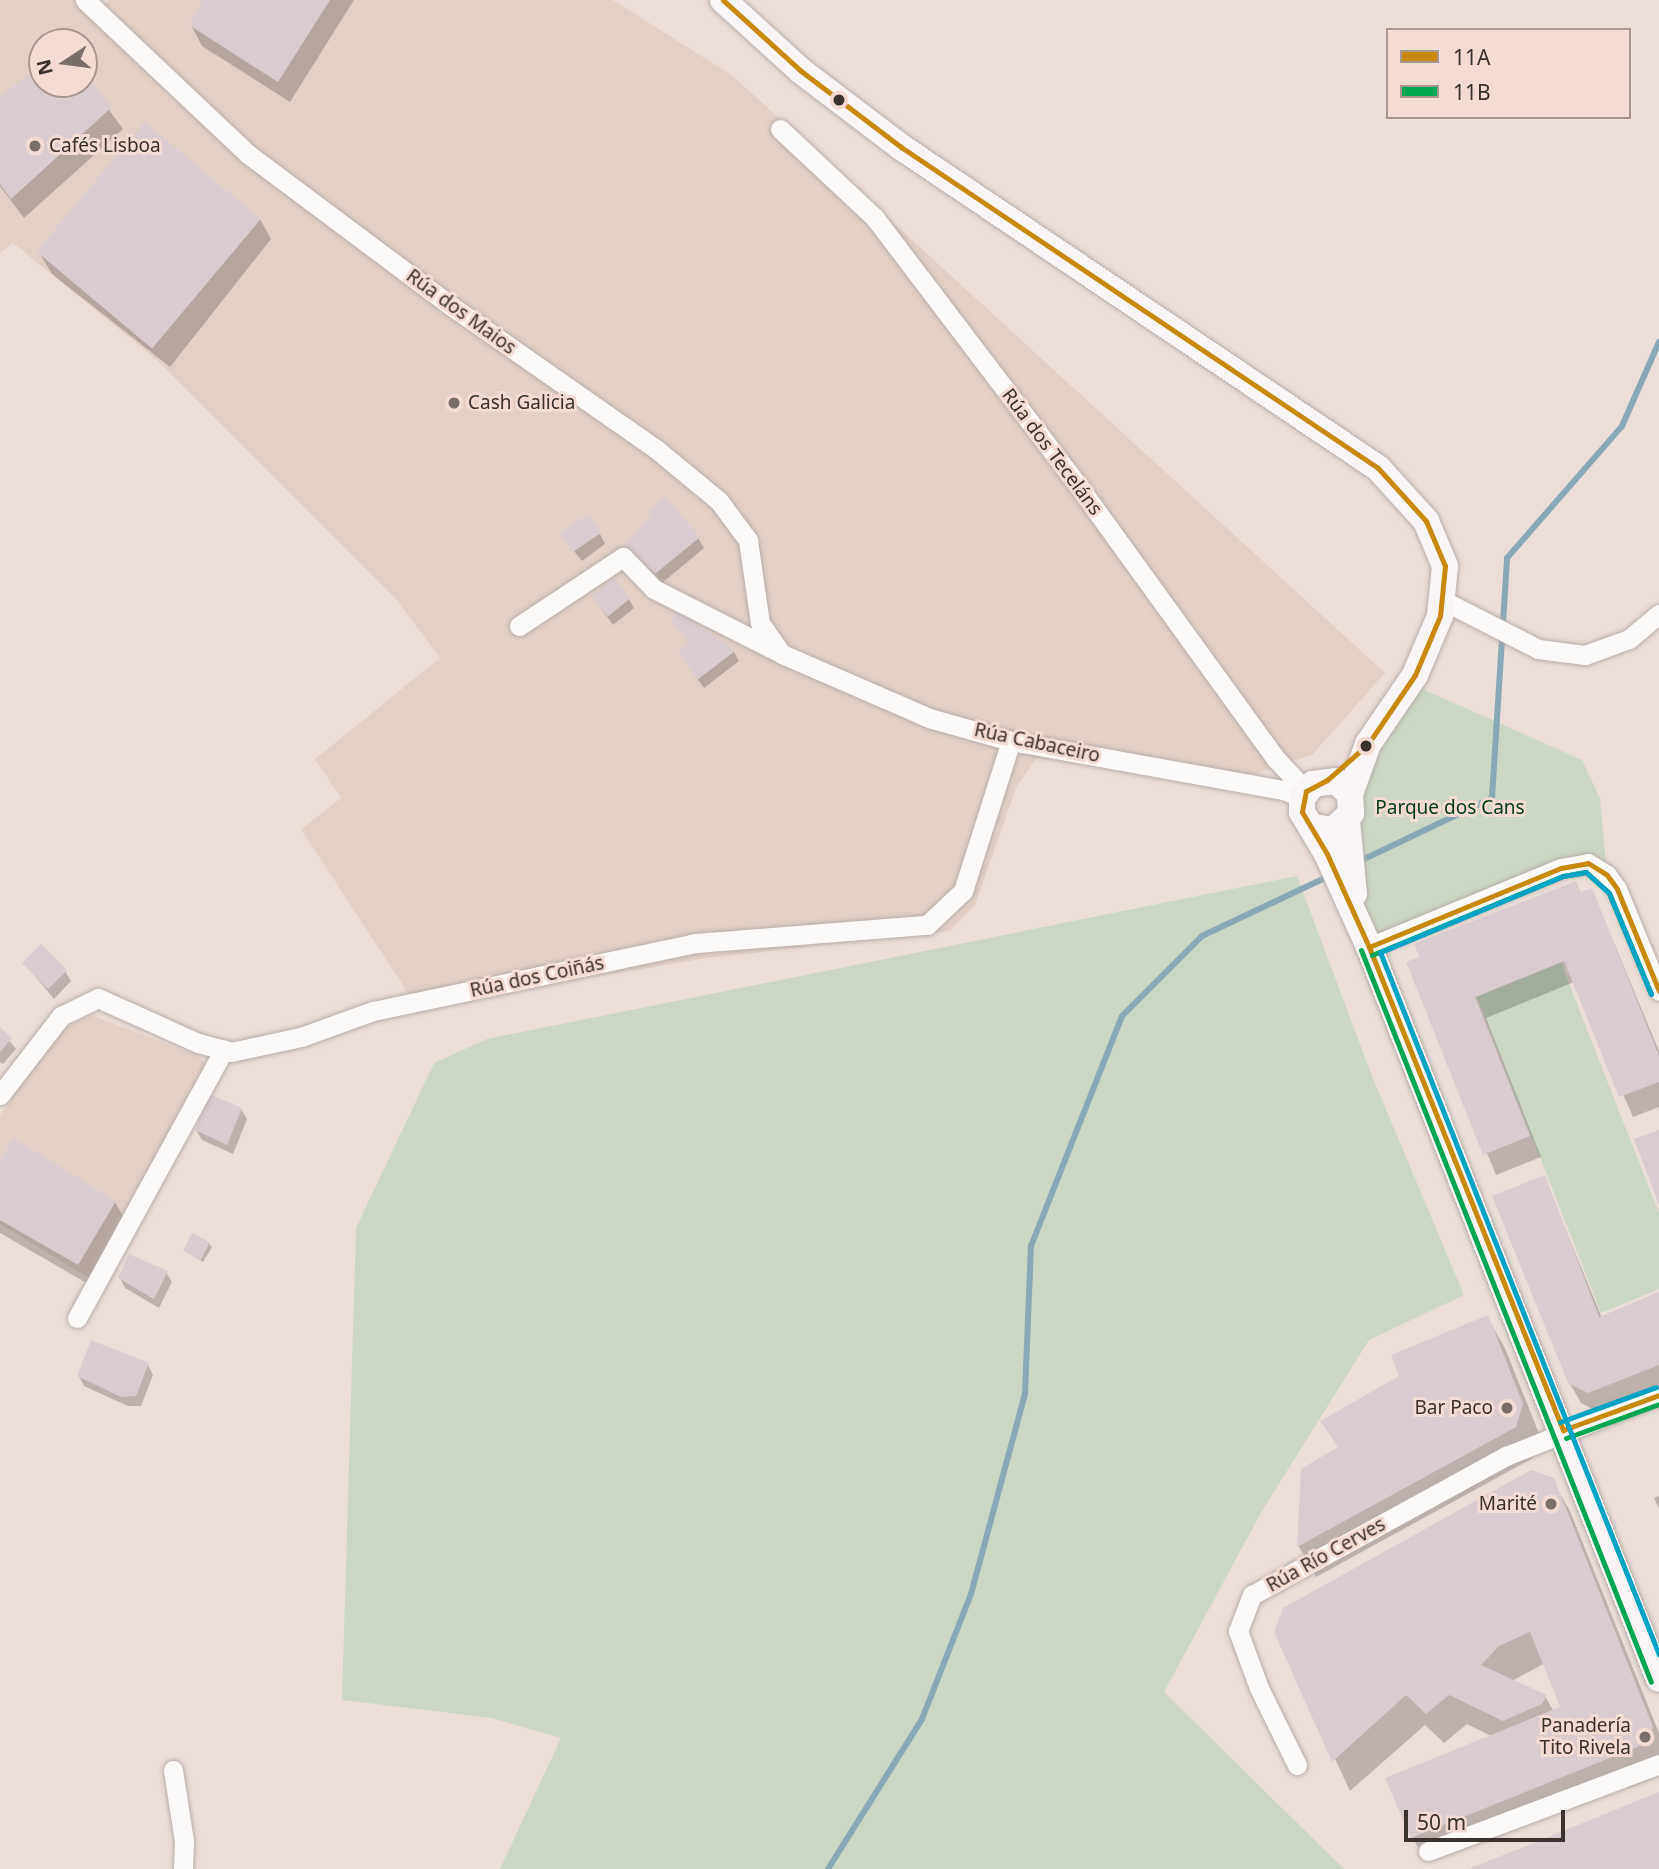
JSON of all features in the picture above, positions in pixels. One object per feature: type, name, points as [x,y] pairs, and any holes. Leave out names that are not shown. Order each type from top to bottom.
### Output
[{"type":"street","name":"Rúa dos Maios","points":[[85,0],[93,13],[248,154],[454,308],[656,449],[719,502],[748,540],[760,623],[782,654]]},
{"type":"street","points":[[723,0],[855,113],[1171,332],[1378,468],[1426,521],[1445,566],[1440,616],[1415,675],[1368,744],[1350,794],[1347,821],[1354,893],[1369,947]]},
{"type":"street","name":"Rúa dos Teceláns","points":[[780,129],[875,218],[1090,502],[1276,759],[1312,789]]},
{"type":"street","name":"Rúa Cabaceiro","points":[[519,626],[623,557],[654,589],[782,654],[929,718],[1011,741],[1271,788],[1312,789]]},
{"type":"street","points":[[1442,600],[1538,649],[1585,655],[1629,639],[1659,614]]},
{"type":"street","name":"Rúa dos Coiñás","points":[[224,1050],[301,1037],[373,1012],[696,943],[927,925],[963,891],[1011,741]]},
{"type":"street","points":[[1368,744],[1312,789],[1302,812],[1314,827],[1369,947],[1563,1430],[1659,1679]]},
{"type":"street","points":[[1312,789],[1350,794]]},
{"type":"street","points":[[1314,827],[1333,830],[1347,821]]},
{"type":"street","points":[[1369,947],[1561,868],[1588,863],[1607,875],[1617,889],[1659,991]]},
{"type":"street","points":[[0,1095],[61,1016],[99,998],[224,1050],[77,1318]]},
{"type":"street","name":"Rúa Río Cerves","points":[[1297,1765],[1238,1631],[1252,1595],[1563,1430],[1659,1395]]},
{"type":"street","points":[[1427,1851],[1659,1763]]},
{"type":"street","points":[[173,1770],[184,1841],[183,1869]]},
{"type":"shaded area","points":[[0,0],[97,0],[105,4],[109,0],[613,0],[733,76],[1385,673],[1313,754],[1254,775],[1037,758],[1017,786],[975,905],[950,931],[707,958],[417,1007],[301,829],[341,798],[315,759],[440,658],[395,598],[158,361],[13,243],[0,253]]},
{"type":"shaded area","points":[[91,1015],[198,1056],[207,1065],[89,1278],[0,1224],[0,1115],[59,1031]]},
{"type":"green space","name":"Parque dos Cans","points":[[1409,683],[1582,760],[1600,798],[1607,875],[1588,863],[1369,947],[1348,846],[1368,744]]},
{"type":"green space","points":[[1297,876],[1372,1076],[1464,1295],[1369,1340],[1262,1511],[1164,1692],[1344,1869],[500,1869],[561,1738],[492,1718],[342,1700],[356,1228],[434,1063],[487,1039]]},
{"type":"green space","points":[[1561,963],[1659,1213],[1659,1289],[1601,1313],[1477,997]]},
{"type":"building","points":[[203,0],[330,0],[278,82],[189,25]]},
{"type":"building","name":"Cafés Lisboa","points":[[28,74],[28,98],[98,98],[98,90],[112,107],[11,199],[0,184],[0,97]]},
{"type":"building","points":[[145,122],[261,219],[152,349],[36,251]]},
{"type":"building","points":[[665,497],[700,537],[655,574],[625,545],[651,515],[648,511]]},
{"type":"building","points":[[588,514],[601,533],[573,552],[560,533]]},
{"type":"building","points":[[614,578],[630,598],[608,616],[591,596]]},
{"type":"building","points":[[678,610],[735,651],[697,680],[678,651],[689,642],[671,621]]},
{"type":"building","points":[[1576,881],[1581,892],[1592,888],[1659,1056],[1659,1082],[1619,1097],[1564,961],[1475,997],[1530,1136],[1483,1155],[1406,962],[1419,957],[1414,944]]},
{"type":"building","points":[[41,944],[67,970],[48,989],[22,963]]},
{"type":"building","points":[[0,1027],[12,1038],[0,1052]]},
{"type":"building","points":[[214,1084],[212,1095],[242,1108],[227,1145],[195,1130]]},
{"type":"building","points":[[1659,1130],[1659,1205],[1634,1139]]},
{"type":"building","points":[[13,1138],[116,1201],[78,1265],[0,1220],[0,1161]]},
{"type":"building","points":[[1545,1175],[1599,1317],[1659,1292],[1659,1365],[1588,1393],[1568,1383],[1492,1196]]},
{"type":"building","points":[[192,1233],[210,1242],[201,1260],[183,1251]]},
{"type":"building","points":[[129,1254],[168,1271],[154,1299],[118,1278]]},
{"type":"building","points":[[1488,1315],[1523,1404],[1516,1427],[1297,1547],[1301,1469],[1338,1447],[1320,1421],[1399,1376],[1391,1355]]},
{"type":"building","points":[[91,1340],[149,1363],[136,1396],[121,1397],[77,1376]]},
{"type":"building","points":[[1531,1470],[1554,1478],[1653,1727],[1647,1743],[1411,1838],[1385,1778],[1560,1707],[1530,1632],[1499,1646],[1481,1665],[1547,1695],[1542,1704],[1503,1721],[1449,1695],[1426,1714],[1406,1695],[1332,1762],[1274,1632],[1283,1608]]},
{"type":"building","points":[[1659,1792],[1659,1869],[1468,1869],[1531,1844]]},
{"type":"waterway","points":[[1358,862],[1492,798],[1507,558],[1622,426],[1659,342]]},
{"type":"waterway","points":[[828,1869],[922,1719],[971,1594],[1025,1394],[1031,1246],[1122,1016],[1202,936],[1329,876]]},
{"type":"transit line","name":"11A","points":[[723,0],[801,71],[901,147],[1378,468],[1426,521],[1445,566],[1440,616],[1415,675],[1368,744],[1327,780],[1306,791],[1302,812],[1327,854],[1369,947],[1563,1430]]},
{"type":"transit line","name":"11A","points":[[1369,947],[1561,868],[1588,863],[1607,875],[1617,889],[1659,991]]},
{"type":"transit line","name":"11B","points":[[1372,955],[1563,876],[1586,872],[1609,893],[1651,994]]},
{"type":"transit line","points":[[1651,994],[1609,893],[1586,872],[1563,876],[1380,952],[1659,1655]]},
{"type":"transit line","name":"11B","points":[[1361,950],[1651,1682]]},
{"type":"transit line","points":[[1560,1422],[1656,1387]]},
{"type":"transit line","name":"11A","points":[[1563,1430],[1659,1395]]},
{"type":"transit line","name":"11B","points":[[1566,1438],[1659,1404]]},
{"type":"place","name":"Cafés Lisboa","points":[[35,146]]},
{"type":"place","name":"Cash Galicia","points":[[454,403]]},
{"type":"place","name":"Bar Paco","points":[[1507,1408]]},
{"type":"place","name":"Marité","points":[[1551,1504]]},
{"type":"place","name":"Panadería Tito Rivela","points":[[1645,1737]]}]
